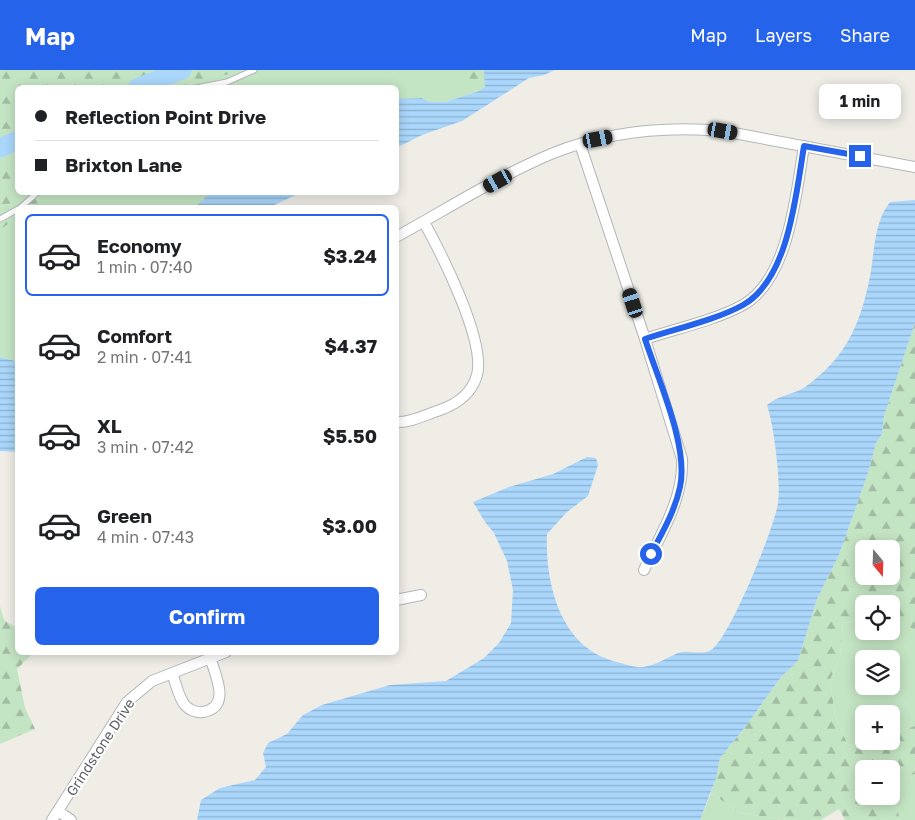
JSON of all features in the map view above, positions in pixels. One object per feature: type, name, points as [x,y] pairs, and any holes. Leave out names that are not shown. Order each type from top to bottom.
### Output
[{"type":"street","points":[[399,235],[512,173],[551,154],[580,144],[645,131],[692,129],[723,131],[915,167]]},
{"type":"street","points":[[580,144],[678,442],[682,471],[674,507],[644,570]]},
{"type":"street","points":[[645,339],[731,311],[745,304],[763,288],[773,275],[782,255],[804,146]]},
{"type":"street","points":[[399,421],[413,419],[458,402],[471,389],[478,373],[477,351],[456,283],[424,222]]},
{"type":"street","points":[[399,599],[421,595]]},
{"type":"street","name":"Grindstone Drive","points":[[71,820],[55,816],[127,702],[152,681],[220,655]]},
{"type":"street","points":[[172,672],[186,706],[194,711],[204,712],[217,705],[221,692],[211,660]]},
{"type":"lane","points":[[212,85],[227,82],[254,70]]},
{"type":"lane","points":[[23,205],[34,195]]},
{"type":"lane","points":[[0,219],[15,210]]},
{"type":"green space","points":[[0,70],[484,70],[486,87],[445,102],[430,102],[422,98],[399,99],[399,85],[15,85],[15,195],[208,195],[197,205],[15,205],[15,361],[0,357]]},
{"type":"green space","points":[[0,70],[242,70],[192,85],[15,85],[15,195],[50,195],[35,205],[15,205],[15,219],[0,230]]},
{"type":"green space","points":[[457,70],[484,70],[485,81],[471,82],[461,78]]},
{"type":"green space","points":[[915,323],[915,629],[900,625],[900,595],[855,595],[855,621],[843,623],[840,657],[830,680],[835,716],[848,745],[855,746],[855,750],[900,750],[900,732],[915,726],[915,774],[900,782],[900,760],[855,760],[855,805],[896,805],[900,820],[845,820],[839,809],[821,820],[789,820],[740,813],[711,793],[720,758],[746,726],[781,677],[798,661],[817,599],[839,555],[868,473],[876,443],[882,434],[884,416]]},
{"type":"green space","points":[[0,606],[4,620],[15,627],[15,655],[31,655],[17,669],[25,708],[35,729],[0,744]]},
{"type":"green space","points":[[855,621],[855,640],[900,640],[900,625],[915,629],[915,726],[900,732],[900,705],[855,705],[855,746],[848,745],[835,716],[830,680],[840,657],[843,623]]},
{"type":"green space","points":[[915,774],[915,820],[900,820],[896,805],[900,805],[900,782]]},
{"type":"green space","points":[[711,793],[740,813],[789,820],[700,820]]},
{"type":"water","points":[[484,70],[555,70],[544,75],[529,78],[462,121],[422,135],[399,146],[399,99],[422,98],[430,102],[445,102],[479,91],[485,87]]},
{"type":"water","points":[[208,195],[296,195],[274,205],[197,205]]},
{"type":"water","points":[[915,200],[915,323],[884,416],[882,434],[876,443],[868,473],[839,555],[817,599],[798,661],[781,677],[746,726],[720,758],[716,778],[700,820],[197,820],[201,800],[220,788],[255,780],[266,767],[263,753],[268,743],[287,734],[303,715],[322,705],[390,685],[446,681],[484,658],[499,643],[511,623],[513,590],[507,561],[494,533],[473,502],[509,487],[553,474],[587,457],[596,458],[598,465],[588,496],[567,512],[547,534],[549,574],[560,612],[570,629],[582,644],[598,655],[637,667],[653,665],[682,652],[707,652],[711,650],[719,642],[729,626],[750,581],[769,534],[778,503],[779,481],[776,454],[767,405],[802,389],[835,360],[848,342],[866,294],[877,231],[884,211],[890,202]]},
{"type":"water","points":[[0,357],[15,361],[15,452],[0,451]]},
{"type":"waterway","points":[[144,85],[182,70]]},
{"type":"waterway","points":[[0,148],[15,141]]},
{"type":"route","points":[[651,554],[678,496],[681,485],[682,459],[645,339],[731,311],[745,304],[763,288],[773,275],[782,255],[804,146],[860,156]]}]
